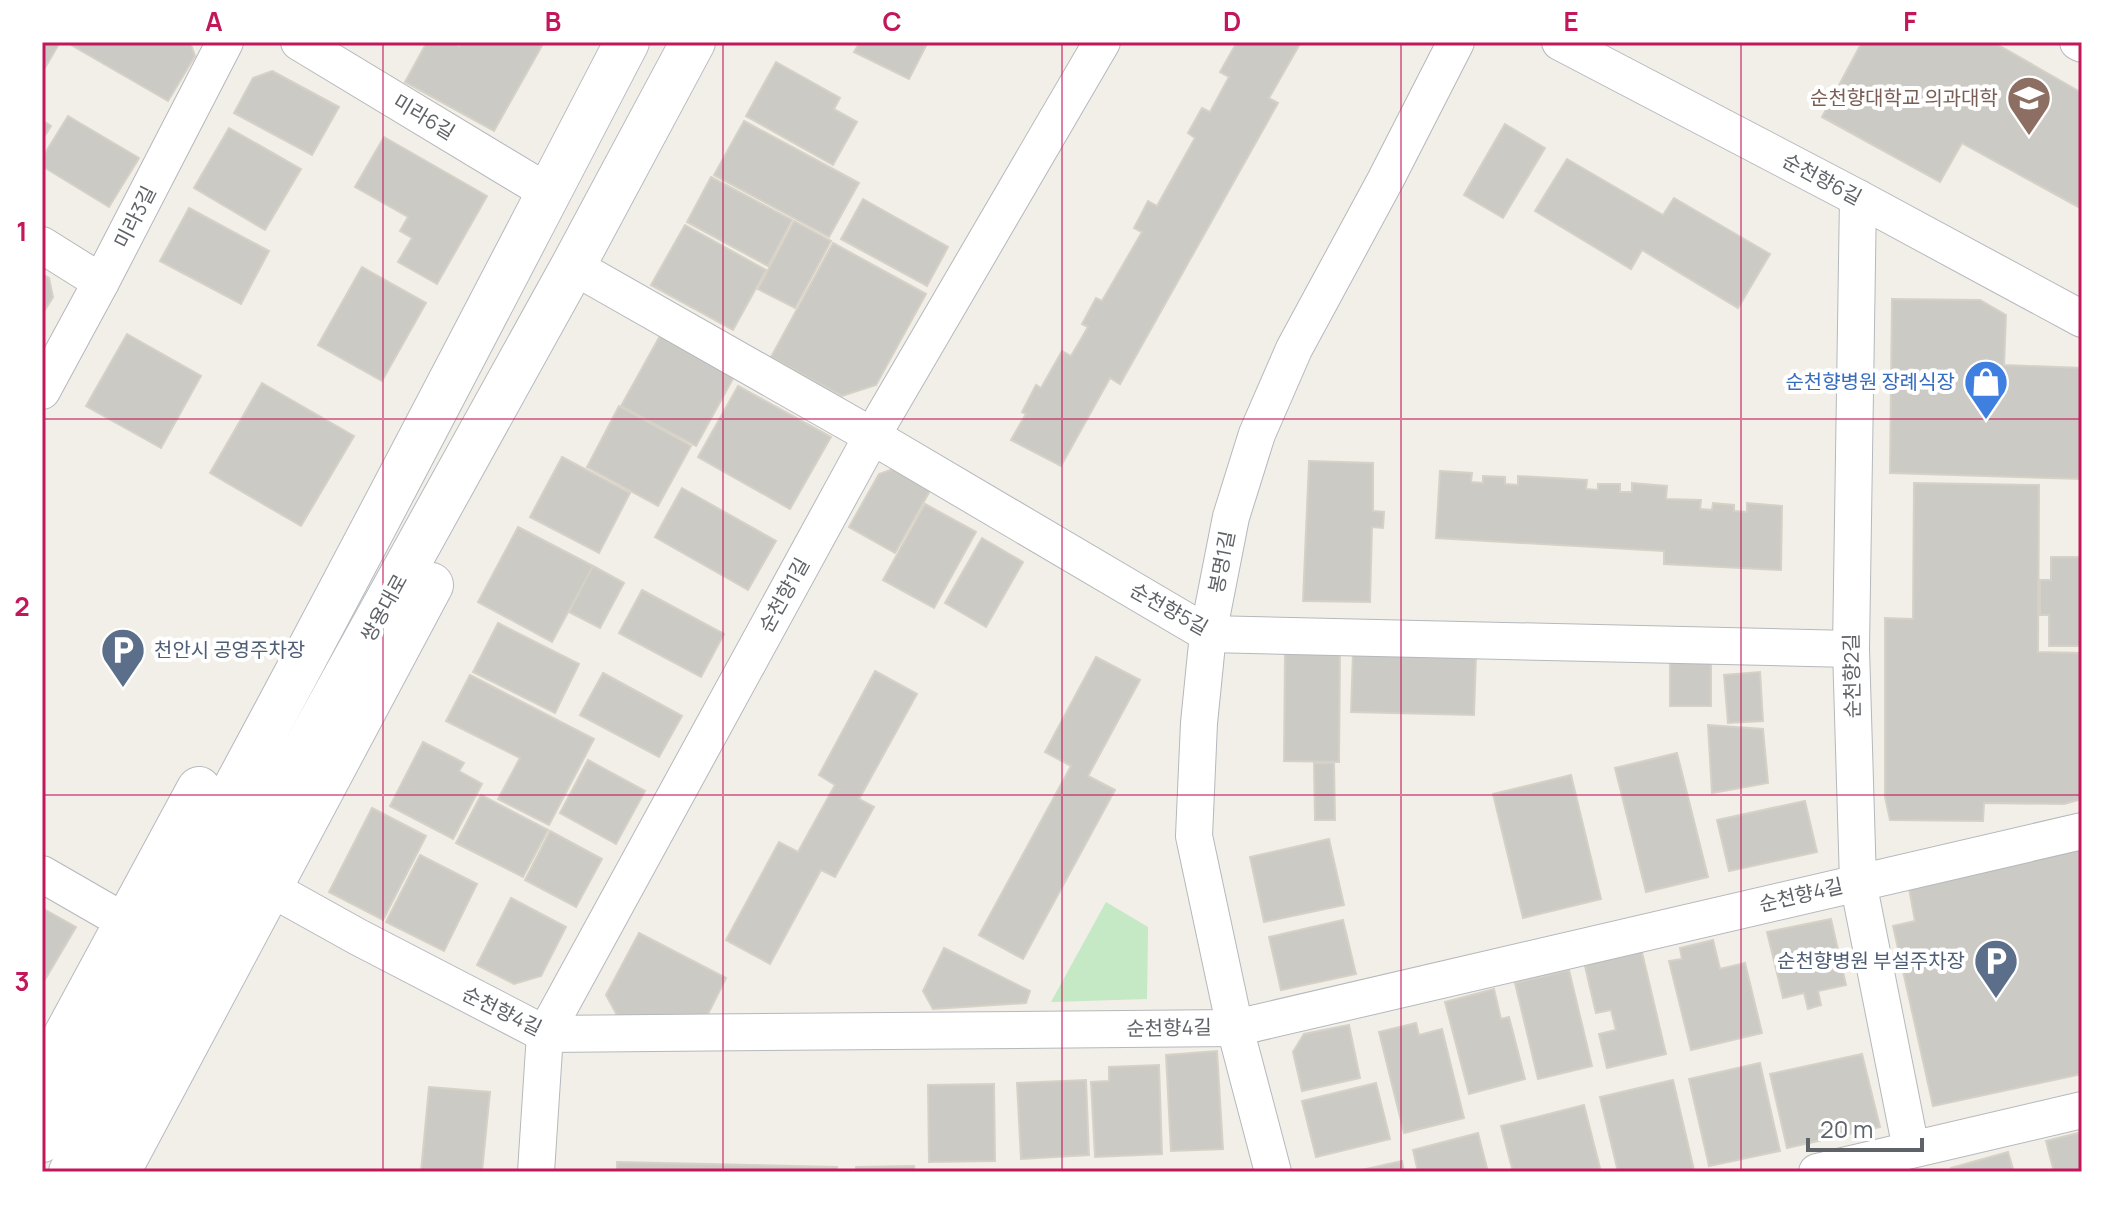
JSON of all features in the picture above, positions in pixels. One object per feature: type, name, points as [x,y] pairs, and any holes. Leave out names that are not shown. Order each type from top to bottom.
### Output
[{"type":"main road","points":[[42,1140],[154,939],[462,361],[627,42]]},
{"type":"main road","name":"쌍용대로","points":[[71,1172],[469,455],[693,42]]},
{"type":"main road","points":[[42,1078],[405,414],[462,361]]},
{"type":"main road","points":[[118,1172],[454,541],[469,455]]},
{"type":"street","name":"미라3길","points":[[42,391],[225,42]]},
{"type":"street","name":"미라6길","points":[[299,42],[549,193]]},
{"type":"street","name":"순천향1길","points":[[536,1172],[545,1034],[872,436],[1102,42]]},
{"type":"street","name":"봉명1길","points":[[1273,1172],[1235,1028],[1194,836],[1199,723],[1208,634],[1231,517],[1257,434],[1294,349],[1456,42]]},
{"type":"street","name":"순천향6길","points":[[1560,42],[2082,319]]},
{"type":"street","name":"순천향2길","points":[[1858,198],[1851,649],[1858,882],[1911,1149]]},
{"type":"street","points":[[42,245],[101,282]]},
{"type":"street","name":"순천향5길","points":[[573,266],[872,436],[1208,634],[1851,649]]},
{"type":"street","name":"순천향4길","points":[[270,888],[545,1034],[1235,1028],[2082,831]]},
{"type":"street","points":[[42,874],[127,923]]},
{"type":"street","points":[[1817,1172],[2082,1110]]},
{"type":"green space","points":[[1106,902],[1148,927],[1147,999],[1051,1002]]},
{"type":"building","points":[[42,42],[60,42],[42,73]]},
{"type":"building","points":[[66,42],[190,42],[195,56],[168,101]]},
{"type":"building","points":[[427,42],[452,42],[459,46],[461,42],[544,42],[494,131],[405,82]]},
{"type":"building","points":[[860,42],[928,42],[909,79],[854,52]]},
{"type":"building","points":[[1237,42],[1301,42],[1269,98],[1278,103],[1120,384],[1110,378],[1061,466],[1011,440],[1026,414],[1022,412],[1036,385],[1041,388],[1062,351],[1071,356],[1088,327],[1082,324],[1096,298],[1102,301],[1142,232],[1134,228],[1148,201],[1157,206],[1195,138],[1188,133],[1202,108],[1210,112],[1229,77],[1220,72]]},
{"type":"building","points":[[1862,42],[1993,42],[2082,93],[2082,209],[1962,143],[1940,182],[1822,117]]},
{"type":"building","points":[[776,62],[840,98],[834,109],[857,122],[833,165],[746,116]]},
{"type":"building","points":[[272,71],[339,107],[312,155],[234,113],[253,78]]},
{"type":"building","points":[[68,116],[139,158],[109,207],[42,166],[42,158]]},
{"type":"building","points":[[42,120],[51,126],[42,140]]},
{"type":"building","points":[[744,121],[859,183],[829,237],[714,175]]},
{"type":"building","points":[[1505,124],[1545,148],[1503,218],[1464,195]]},
{"type":"building","points":[[229,128],[301,169],[265,230],[194,188]]},
{"type":"building","points":[[384,137],[487,196],[437,284],[398,262],[412,238],[400,231],[408,217],[355,187]]},
{"type":"building","points":[[1567,159],[1663,215],[1674,198],[1770,254],[1738,308],[1642,250],[1631,269],[1535,211]]},
{"type":"building","points":[[711,177],[792,220],[768,266],[687,222]]},
{"type":"building","points":[[863,199],[948,247],[927,286],[841,239]]},
{"type":"building","points":[[189,208],[269,251],[241,304],[160,261]]},
{"type":"building","points":[[794,221],[831,241],[795,308],[758,289]]},
{"type":"building","points":[[685,225],[766,270],[733,330],[651,285]]},
{"type":"building","points":[[833,243],[926,294],[876,385],[842,396],[771,357]]},
{"type":"building","points":[[362,267],[426,303],[382,381],[318,345]]},
{"type":"building","points":[[42,274],[49,278],[53,297],[42,315]]},
{"type":"building","name":"순천향병원 장례식장","points":[[1892,299],[1980,300],[2006,315],[2004,365],[2082,368],[2082,479],[1890,473]]},
{"type":"building","points":[[127,334],[201,376],[161,448],[86,406]]},
{"type":"building","points":[[661,334],[735,375],[696,446],[621,406]]},
{"type":"building","points":[[262,383],[354,436],[301,526],[210,473]]},
{"type":"building","points":[[738,386],[831,437],[790,509],[698,457]]},
{"type":"building","points":[[619,406],[691,446],[658,506],[587,467]]},
{"type":"building","points":[[562,457],[630,493],[599,553],[530,517]]},
{"type":"building","points":[[1309,461],[1373,463],[1373,511],[1384,512],[1383,528],[1372,527],[1370,602],[1303,601]]},
{"type":"building","points":[[893,469],[931,489],[895,553],[849,527],[879,474]]},
{"type":"building","points":[[1440,471],[1472,473],[1471,482],[1483,483],[1483,476],[1505,477],[1505,484],[1518,485],[1518,476],[1587,480],[1586,489],[1598,490],[1598,484],[1620,484],[1620,492],[1632,492],[1632,483],[1667,486],[1666,499],[1701,500],[1700,509],[1712,510],[1713,503],[1734,505],[1734,511],[1747,512],[1747,503],[1782,506],[1781,570],[1664,564],[1664,551],[1436,538]]},
{"type":"building","points":[[1914,483],[2039,485],[2038,652],[2082,653],[2082,799],[2064,804],[1984,803],[1983,821],[1890,820],[1885,797],[1885,618],[1913,619]]},
{"type":"building","points":[[682,488],[776,541],[748,590],[655,537]]},
{"type":"building","points":[[925,504],[976,532],[934,608],[883,580]]},
{"type":"building","points":[[518,527],[593,566],[552,642],[478,602]]},
{"type":"building","points":[[982,538],[1023,562],[986,627],[945,603]]},
{"type":"building","points":[[2051,557],[2082,557],[2082,646],[2049,646],[2049,615],[2040,615],[2040,580],[2051,580]]},
{"type":"building","points":[[593,566],[624,583],[600,628],[569,612]]},
{"type":"building","points":[[642,590],[724,634],[701,677],[619,633]]},
{"type":"building","points":[[498,623],[579,664],[555,713],[473,672]]},
{"type":"building","points":[[1285,651],[1340,651],[1339,762],[1284,761]]},
{"type":"building","points":[[1353,653],[1476,656],[1474,715],[1351,712]]},
{"type":"building","points":[[1096,657],[1140,680],[1088,776],[1115,790],[1023,959],[979,935],[1071,766],[1045,752]]},
{"type":"building","points":[[1670,657],[1711,657],[1711,706],[1670,706]]},
{"type":"building","points":[[875,671],[917,694],[859,799],[874,807],[835,877],[821,870],[770,964],[726,940],[779,842],[798,852],[835,785],[819,775]]},
{"type":"building","points":[[1760,672],[1763,721],[1728,723],[1724,675]]},
{"type":"building","points":[[603,673],[682,716],[659,757],[580,715]]},
{"type":"building","points":[[470,675],[594,739],[549,825],[498,799],[520,758],[446,721]]},
{"type":"building","points":[[1708,725],[1763,729],[1768,783],[1712,793]]},
{"type":"building","points":[[423,742],[464,763],[459,771],[482,784],[453,839],[390,806]]},
{"type":"building","points":[[1677,753],[1708,877],[1646,892],[1615,768]]},
{"type":"building","points":[[588,760],[645,791],[616,844],[560,813]]},
{"type":"building","points":[[1314,763],[1334,763],[1335,820],[1315,820]]},
{"type":"building","points":[[1571,775],[1601,899],[1523,918],[1493,794]]},
{"type":"building","points":[[481,795],[548,830],[523,877],[456,843]]},
{"type":"building","points":[[1805,801],[1817,852],[1729,871],[1717,820]]},
{"type":"building","points":[[372,808],[426,836],[383,920],[329,892]]},
{"type":"building","points":[[550,831],[602,859],[576,907],[525,880]]},
{"type":"building","points":[[1329,839],[1344,905],[1264,922],[1250,857]]},
{"type":"building","name":"순천향병원 부설주차장","points":[[2082,846],[2082,1074],[1933,1106],[1893,926],[1915,921],[1908,883]]},
{"type":"building","points":[[420,855],[477,884],[444,951],[386,922]]},
{"type":"building","points":[[511,898],[566,927],[541,976],[514,984],[477,965]]},
{"type":"building","points":[[42,908],[76,927],[43,983],[42,983]]},
{"type":"building","points":[[1831,919],[1846,985],[1818,991],[1821,1005],[1808,1009],[1804,993],[1783,998],[1767,932]]},
{"type":"building","points":[[1343,920],[1356,974],[1281,990],[1269,937]]},
{"type":"building","points":[[639,933],[726,978],[707,1016],[617,1015],[606,995]]},
{"type":"building","points":[[1713,940],[1720,969],[1745,963],[1762,1033],[1691,1050],[1669,961],[1682,959],[1680,948]]},
{"type":"building","points":[[944,948],[1030,991],[1026,1003],[933,1009],[923,991]]},
{"type":"building","points":[[1641,948],[1666,1054],[1607,1068],[1599,1034],[1616,1030],[1611,1010],[1596,1013],[1584,962]]},
{"type":"building","points":[[1569,970],[1592,1066],[1538,1079],[1515,983]]},
{"type":"building","points":[[1494,989],[1501,1019],[1509,1017],[1525,1079],[1469,1094],[1445,1002]]},
{"type":"building","points":[[1416,1023],[1419,1035],[1442,1029],[1464,1118],[1404,1133],[1379,1032]]},
{"type":"building","points":[[1349,1025],[1360,1078],[1302,1091],[1293,1052],[1304,1034]]},
{"type":"building","points":[[1217,1051],[1223,1149],[1171,1151],[1166,1055]]},
{"type":"building","points":[[1862,1054],[1880,1127],[1787,1148],[1770,1074]]},
{"type":"building","points":[[1760,1063],[1780,1151],[1709,1166],[1689,1079]]},
{"type":"building","points":[[1159,1065],[1162,1154],[1095,1157],[1091,1082],[1109,1081],[1109,1067]]},
{"type":"building","points":[[1086,1080],[1089,1155],[1021,1159],[1017,1083]]},
{"type":"building","points":[[1673,1080],[1694,1170],[1618,1172],[1600,1097]]},
{"type":"building","points":[[1376,1083],[1390,1139],[1316,1157],[1302,1101]]},
{"type":"building","points":[[994,1084],[995,1161],[929,1162],[928,1085]]},
{"type":"building","points":[[429,1087],[490,1092],[482,1172],[421,1172]]},
{"type":"building","points":[[1584,1105],[1601,1172],[1513,1172],[1501,1126]]},
{"type":"building","points":[[2082,1132],[2082,1172],[2054,1172],[2046,1141]]},
{"type":"building","points":[[1478,1133],[1488,1172],[1418,1172],[1413,1150]]},
{"type":"building","points":[[2008,1152],[2014,1172],[1952,1172],[1951,1168]]},
{"type":"building","points":[[1402,1161],[1404,1172],[1353,1172]]},
{"type":"building","points":[[617,1162],[837,1167],[837,1172],[617,1172]]},
{"type":"building","points":[[914,1166],[915,1172],[856,1172],[856,1167]]},
{"type":"place","name":"순천향대학교 의과대학","points":[[2029,137]]},
{"type":"place","name":"순천향병원 장례식장","points":[[1986,421]]},
{"type":"place","name":"천안시 공영주차장","points":[[123,689]]},
{"type":"place","name":"순천향병원 부설주차장","points":[[1996,1000]]}]
